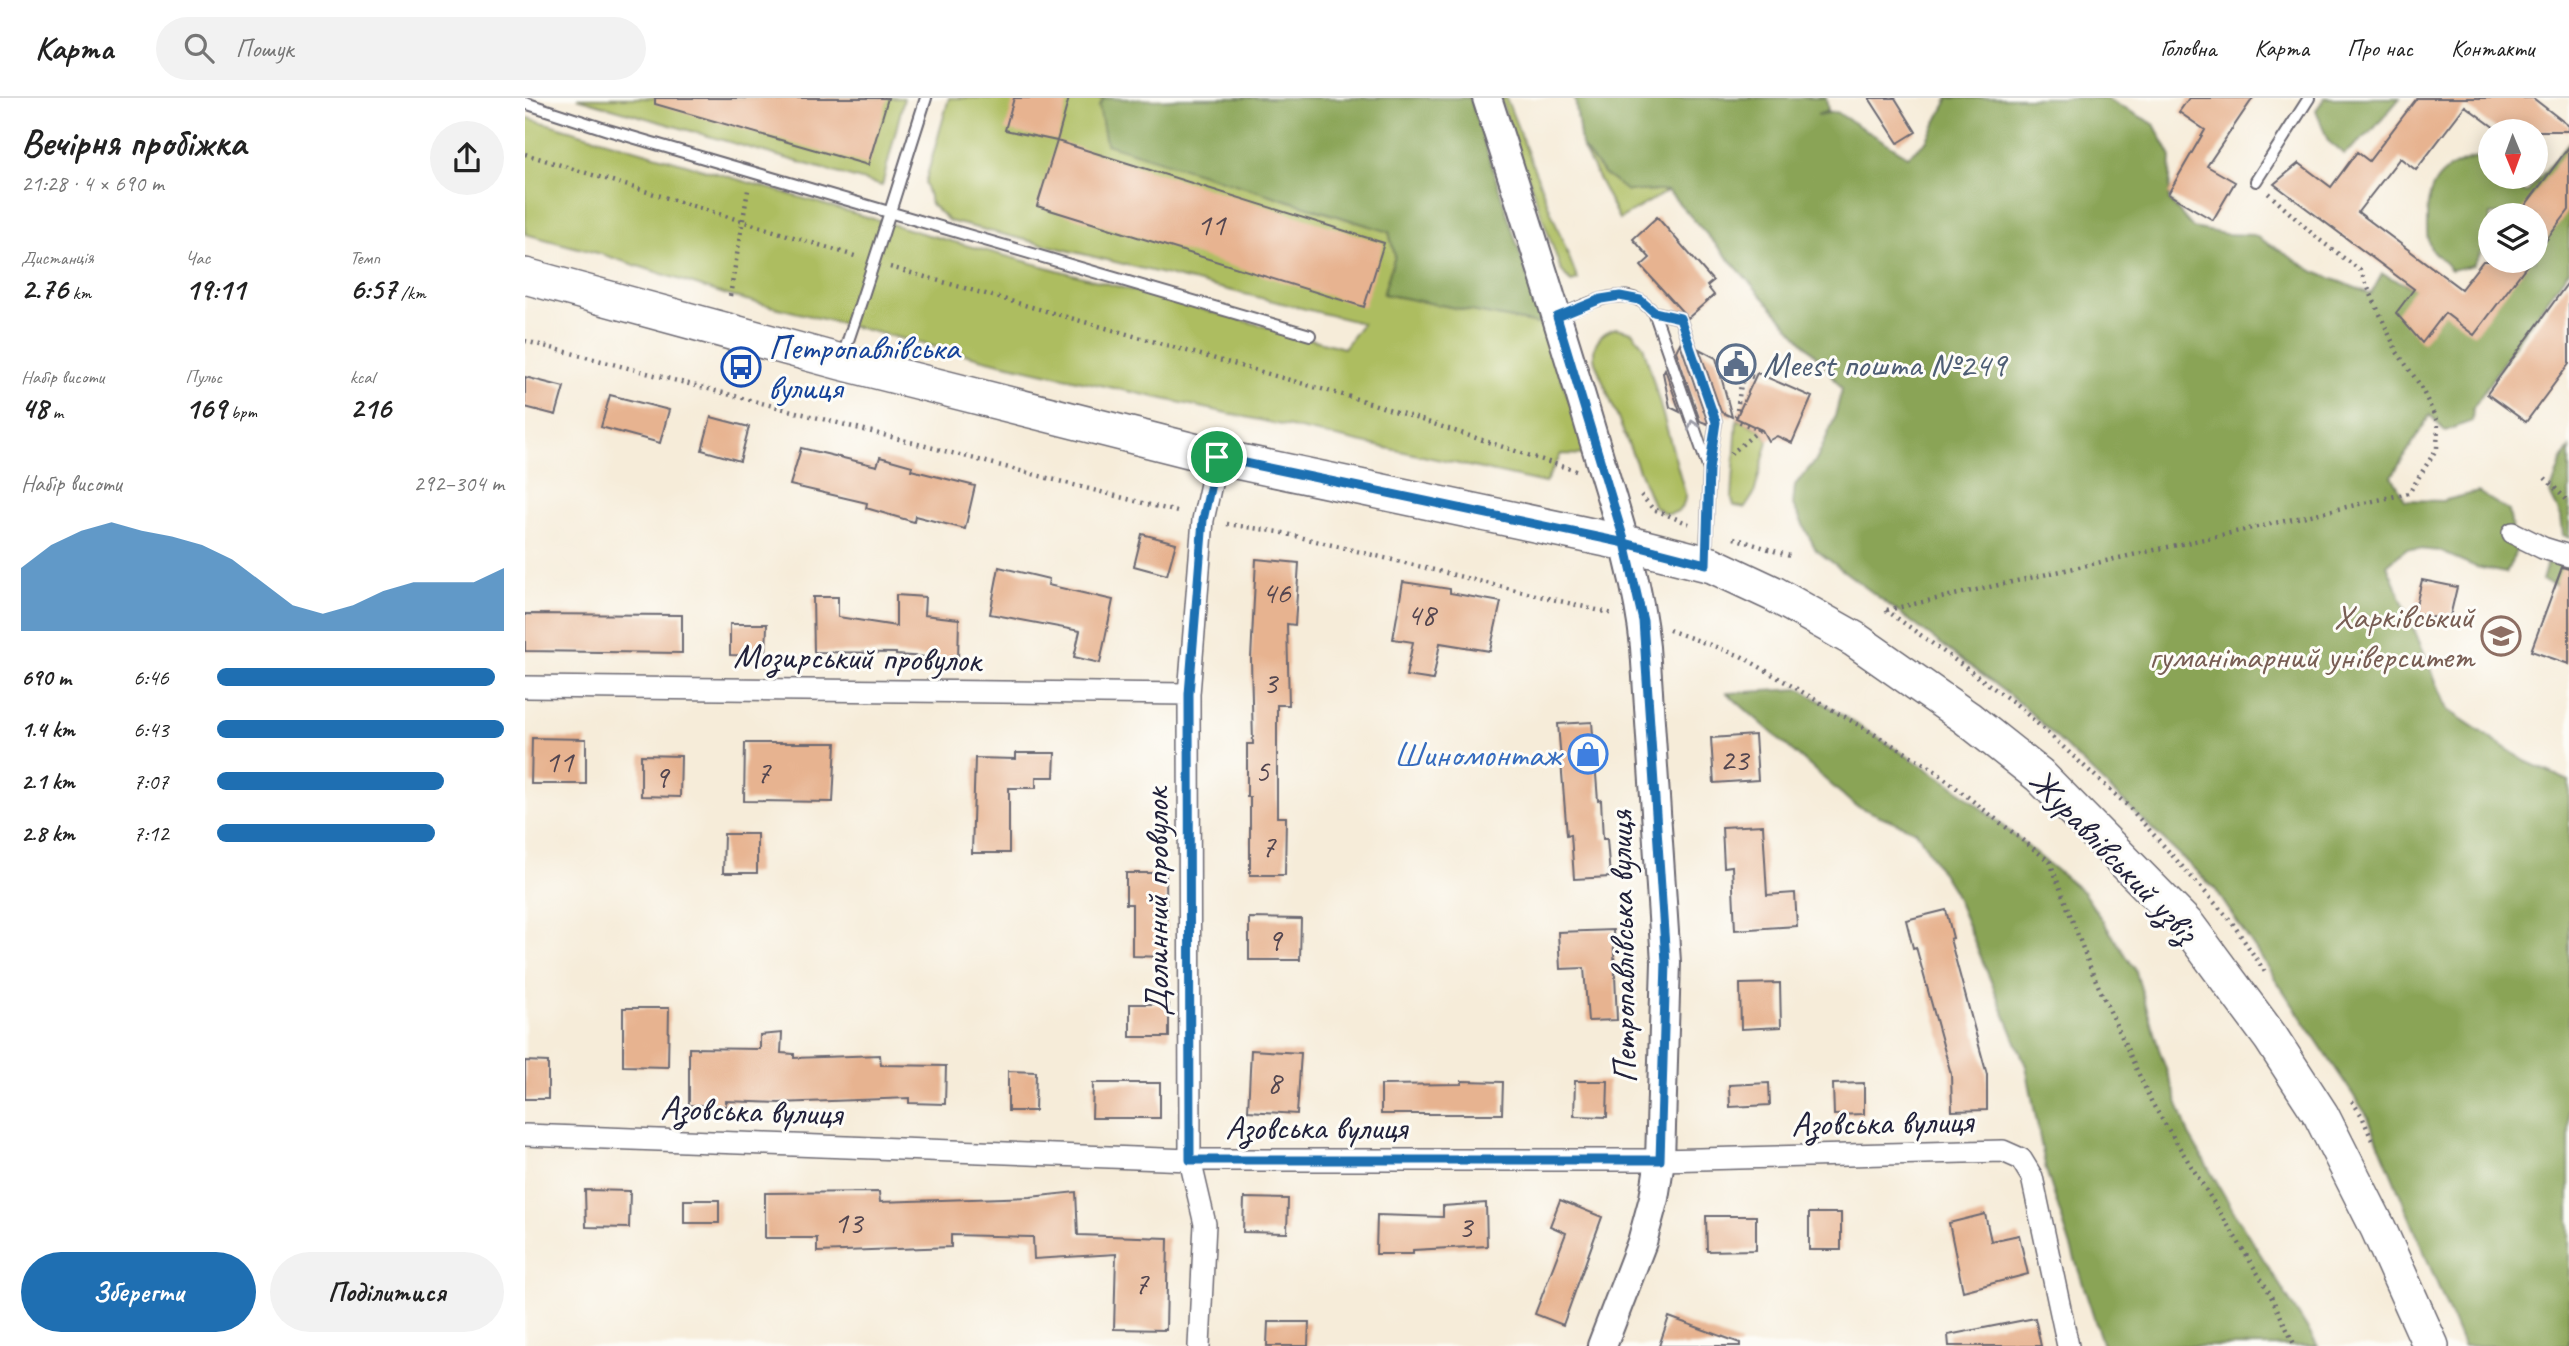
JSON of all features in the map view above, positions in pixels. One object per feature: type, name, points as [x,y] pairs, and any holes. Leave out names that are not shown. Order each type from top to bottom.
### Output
[{"type":"main road","name":"Журавлівський узвіз","points":[[525,276],[841,362],[1217,457],[1625,543],[1706,564],[1760,586],[1854,639],[1967,718],[2039,775],[2188,926],[2271,1038],[2321,1115],[2378,1228],[2431,1346]]},
{"type":"street","name":"Петропавлівська вулиця","points":[[1487,98],[1625,543],[1643,621],[1666,962],[1660,1160],[1654,1198],[1642,1242],[1602,1346]]},
{"type":"street","name":"Долинний провулок","points":[[1199,1346],[1205,1224],[1190,1160],[1189,694],[1203,520],[1217,457]]},
{"type":"street","points":[[2513,533],[2543,548],[2569,556]]},
{"type":"street","name":"Мозирський провулок","points":[[525,687],[1189,694]]},
{"type":"street","name":"Азовська вулиця","points":[[525,1135],[1190,1160],[1660,1160],[2003,1151],[2021,1159],[2032,1177],[2068,1346]]},
{"type":"lane","points":[[841,362],[926,98]]},
{"type":"lane","points":[[2256,181],[2309,98]]},
{"type":"lane","points":[[525,103],[750,172],[1310,335]]},
{"type":"lane","points":[[1557,317],[1601,299],[1620,296],[1640,300],[1654,312],[1680,318],[1716,422],[1709,470],[1706,564]]},
{"type":"lane","points":[[1654,312],[1709,470]]},
{"type":"path","points":[[525,154],[875,263],[1364,401],[1577,472]]},
{"type":"path","points":[[730,296],[750,172]]},
{"type":"path","points":[[1886,610],[2409,493],[2437,448],[2438,423],[2420,385],[2397,352],[2360,270],[2317,238],[2256,181]]},
{"type":"path","points":[[525,341],[1203,520],[1279,532],[1643,621],[1741,656],[1801,689],[1930,767],[2050,862],[2092,972],[2152,1103],[2268,1290],[2295,1346]]},
{"type":"path","points":[[1734,431],[1741,384],[1746,375],[1753,377]]},
{"type":"path","points":[[1731,453],[1759,430],[1736,420]]},
{"type":"path","points":[[1730,466],[1733,442]]},
{"type":"path","points":[[2545,478],[2569,502]]},
{"type":"green space","points":[[577,98],[904,98],[882,186]]},
{"type":"green space","points":[[949,98],[1104,98],[1099,106],[1317,210],[1389,232],[1395,256],[1383,294],[1543,325],[1588,455],[1561,454],[1545,483],[1000,363],[730,296],[601,254],[525,234],[525,117],[925,234],[1344,348],[1362,323],[949,221],[931,204],[925,183]]},
{"type":"green space","points":[[1104,98],[1470,98],[1543,325],[1383,294],[1395,256],[1389,232],[1106,144],[1099,106]]},
{"type":"green space","points":[[1500,98],[1506,98],[1578,280],[1571,282],[1561,270]]},
{"type":"green space","points":[[1575,98],[1826,98],[1828,111],[1817,115],[1836,112],[1908,156],[1926,141],[1949,98],[2105,98],[2154,124],[2171,157],[2169,200],[2193,228],[2225,234],[2254,235],[2315,272],[2371,294],[2382,274],[2446,302],[2482,293],[2490,273],[2548,273],[2548,203],[2478,203],[2478,257],[2473,265],[2451,270],[2432,250],[2428,239],[2428,204],[2435,183],[2450,169],[2478,157],[2478,189],[2519,189],[2527,193],[2530,189],[2548,189],[2548,168],[2569,142],[2569,270],[2473,408],[2472,421],[2445,431],[2430,415],[2392,476],[2405,500],[2442,501],[2478,492],[2509,511],[2516,551],[2506,573],[2476,567],[2439,551],[2407,548],[2387,565],[2448,710],[2525,761],[2569,781],[2569,1346],[2463,1346],[2368,1117],[2215,889],[2022,705],[1816,550],[1793,505],[1795,485],[1817,459],[1834,420],[1842,389],[1823,364],[1668,191],[1627,191],[1603,173],[1581,145]]},
{"type":"green space","points":[[2325,98],[2400,98],[2371,132],[2344,154],[2328,141],[2316,110]]},
{"type":"green space","points":[[1581,145],[1603,173],[1627,190],[1668,191],[1619,219]]},
{"type":"green space","points":[[1616,328],[1632,332],[1643,345],[1685,493],[1683,506],[1674,513],[1665,514],[1653,505],[1595,362],[1594,350],[1598,340]]},
{"type":"green space","points":[[1737,419],[1762,430],[1768,441],[1754,494],[1745,508],[1734,506],[1732,499]]},
{"type":"green space","points":[[2569,448],[2569,538],[2563,535],[2561,516],[2550,494]]},
{"type":"green space","points":[[2547,563],[2569,563],[2569,589],[2542,580]]},
{"type":"green space","points":[[1801,689],[1954,786],[2083,892],[2135,969],[2189,1135],[2318,1346],[2103,1346],[2046,1170],[2026,1066],[1954,892],[1916,831],[1854,805],[1727,693]]},
{"type":"building","points":[[655,98],[888,98],[868,165],[655,104]]},
{"type":"building","points":[[1014,98],[1069,98],[1057,141],[1005,130]]},
{"type":"building","points":[[1869,98],[1895,98],[1916,132],[1898,143]]},
{"type":"building","points":[[2189,98],[2253,98],[2207,166],[2235,182],[2213,220],[2168,194],[2205,130],[2179,112]]},
{"type":"building","points":[[2417,98],[2533,98],[2569,126],[2569,131],[2548,131],[2548,119],[2483,119],[2465,106],[2416,170],[2400,158],[2358,212],[2461,289],[2478,267],[2478,273],[2521,273],[2474,335],[2445,313],[2422,343],[2396,313],[2414,289],[2274,184],[2299,163],[2331,187],[2357,152],[2369,161]]},
{"type":"building","points":[[1057,141],[1384,243],[1364,307],[1037,206]]},
{"type":"building","points":[[2569,147],[2569,210],[2548,238],[2548,203],[2527,203],[2538,189],[2548,189],[2548,175]]},
{"type":"building","points":[[1657,217],[1713,281],[1707,286],[1714,295],[1688,318],[1641,266],[1650,258],[1633,239]]},
{"type":"building","points":[[2569,281],[2569,364],[2526,422],[2487,394]]},
{"type":"building","points":[[1680,343],[1708,424],[1700,421],[1676,351]]},
{"type":"building","points":[[1699,349],[1716,358],[1732,417],[1721,412]]},
{"type":"building","points":[[1665,369],[1680,412],[1670,407],[1663,373]]},
{"type":"building","points":[[1757,373],[1812,397],[1792,443],[1777,436],[1768,441],[1762,430],[1736,418]]},
{"type":"building","points":[[525,377],[564,387],[556,415],[525,407]]},
{"type":"building","points":[[610,395],[669,410],[660,443],[601,427]]},
{"type":"building","points":[[711,417],[749,427],[740,461],[702,450]]},
{"type":"building","points":[[801,448],[877,466],[880,457],[912,466],[911,470],[975,486],[965,529],[915,516],[914,522],[866,508],[867,503],[790,485]]},
{"type":"building","points":[[1142,534],[1176,543],[1167,575],[1134,566]]},
{"type":"building","points":[[1256,559],[1299,563],[1295,625],[1287,624],[1289,705],[1277,705],[1277,817],[1286,817],[1285,875],[1250,875],[1247,744],[1253,744],[1251,659]]},
{"type":"building","points":[[999,567],[1049,579],[1048,585],[1113,600],[1100,663],[1074,657],[1080,631],[990,614]]},
{"type":"building","points":[[2562,567],[2569,569],[2569,664],[2531,651]]},
{"type":"building","points":[[2422,580],[2457,587],[2449,621],[2414,613]]},
{"type":"building","points":[[1403,582],[1450,589],[1450,593],[1501,602],[1490,651],[1440,643],[1433,680],[1406,676],[1413,642],[1393,639]]},
{"type":"building","points":[[896,595],[925,597],[924,615],[959,619],[958,659],[896,653],[814,652],[813,597],[838,597],[838,617],[896,626]]},
{"type":"building","points":[[525,614],[682,615],[682,653],[525,651]]},
{"type":"building","points":[[730,624],[767,624],[766,656],[730,655]]},
{"type":"building","points":[[1592,722],[1598,801],[1601,800],[1603,839],[1607,839],[1610,877],[1574,879],[1571,834],[1567,835],[1558,724]]},
{"type":"building","points":[[1755,735],[1758,780],[1714,783],[1711,738]]},
{"type":"building","points":[[532,738],[586,739],[586,784],[531,784]]},
{"type":"building","points":[[745,743],[836,743],[833,802],[744,801]]},
{"type":"building","points":[[1016,753],[1055,753],[1054,777],[1036,777],[1036,788],[1009,788],[1009,853],[972,853],[975,758],[1016,759]]},
{"type":"building","points":[[641,755],[681,756],[680,797],[641,796]]},
{"type":"building","points":[[1763,825],[1767,895],[1795,893],[1797,926],[1735,930],[1732,866],[1724,867],[1722,827]]},
{"type":"building","points":[[724,834],[757,834],[757,873],[723,873]]},
{"type":"building","points":[[1126,873],[1166,873],[1167,957],[1132,956],[1132,904],[1126,904]]},
{"type":"building","points":[[1946,910],[1953,938],[1950,939],[1987,1075],[1987,1110],[1952,1111],[1951,1074],[1906,920]]},
{"type":"building","points":[[1249,918],[1301,919],[1300,960],[1249,960]]},
{"type":"building","points":[[1613,930],[1617,1020],[1588,1021],[1584,968],[1560,969],[1558,932]]},
{"type":"building","points":[[1780,983],[1781,1027],[1741,1029],[1740,984]]},
{"type":"building","points":[[1130,1004],[1169,1004],[1169,1037],[1130,1037]]},
{"type":"building","points":[[623,1008],[669,1008],[668,1067],[623,1066]]},
{"type":"building","points":[[782,1033],[781,1053],[794,1054],[794,1058],[880,1055],[881,1065],[946,1066],[945,1104],[909,1103],[909,1098],[779,1103],[726,1101],[726,1106],[689,1105],[689,1048],[760,1049],[760,1035]]},
{"type":"building","points":[[1251,1050],[1301,1053],[1297,1114],[1248,1111]]},
{"type":"building","points":[[525,1061],[548,1062],[548,1099],[525,1099]]},
{"type":"building","points":[[1008,1071],[1036,1072],[1035,1111],[1008,1111]]},
{"type":"building","points":[[1462,1081],[1503,1082],[1502,1114],[1381,1114],[1381,1085],[1462,1084]]},
{"type":"building","points":[[1575,1081],[1608,1081],[1607,1117],[1574,1116]]},
{"type":"building","points":[[1093,1083],[1160,1083],[1160,1118],[1092,1118]]},
{"type":"building","points":[[1769,1083],[1770,1105],[1730,1107],[1729,1085]]},
{"type":"building","points":[[1864,1083],[1864,1114],[1834,1115],[1833,1084]]},
{"type":"building","points":[[585,1190],[630,1191],[629,1228],[586,1227]]},
{"type":"building","points":[[879,1192],[880,1202],[1030,1197],[1076,1192],[1078,1235],[1168,1238],[1166,1330],[1114,1329],[1116,1254],[1034,1259],[1033,1237],[951,1235],[951,1247],[817,1252],[817,1238],[765,1238],[765,1193]]},
{"type":"building","points":[[1244,1198],[1288,1199],[1287,1233],[1243,1232]]},
{"type":"building","points":[[684,1200],[719,1200],[719,1223],[684,1223]]},
{"type":"building","points":[[1560,1200],[1602,1217],[1563,1325],[1535,1314],[1566,1233],[1550,1226]]},
{"type":"building","points":[[1486,1203],[1487,1246],[1413,1250],[1413,1254],[1376,1254],[1377,1215],[1443,1217],[1443,1206]]},
{"type":"building","points":[[1809,1213],[1841,1213],[1841,1250],[1809,1250]]},
{"type":"building","points":[[1985,1214],[1991,1241],[2019,1235],[2028,1274],[1963,1291],[1949,1223]]},
{"type":"building","points":[[1706,1216],[1756,1216],[1756,1250],[1707,1251]]},
{"type":"building","points":[[1669,1317],[1740,1343],[1740,1346],[1659,1346]]},
{"type":"building","points":[[2035,1318],[2041,1346],[1949,1346],[1948,1335]]},
{"type":"building","points":[[1268,1322],[1309,1322],[1308,1346],[1267,1346]]},
{"type":"place","name":"Meest пошта №249","points":[[1736,364]]},
{"type":"place","name":"Петропавлівська вулиця","points":[[741,367]]},
{"type":"place","name":"Харківський гуманітарний університет","points":[[2501,636]]},
{"type":"place","name":"Шиномонтаж","points":[[1588,754]]},
{"type":"route","points":[[1217,457],[1203,520],[1189,694],[1190,1160],[1660,1160],[1666,962],[1643,621],[1625,543],[1706,564],[1709,470],[1716,422],[1680,318],[1654,312],[1640,300],[1620,296],[1601,299],[1557,317],[1625,543],[1217,457]]}]
